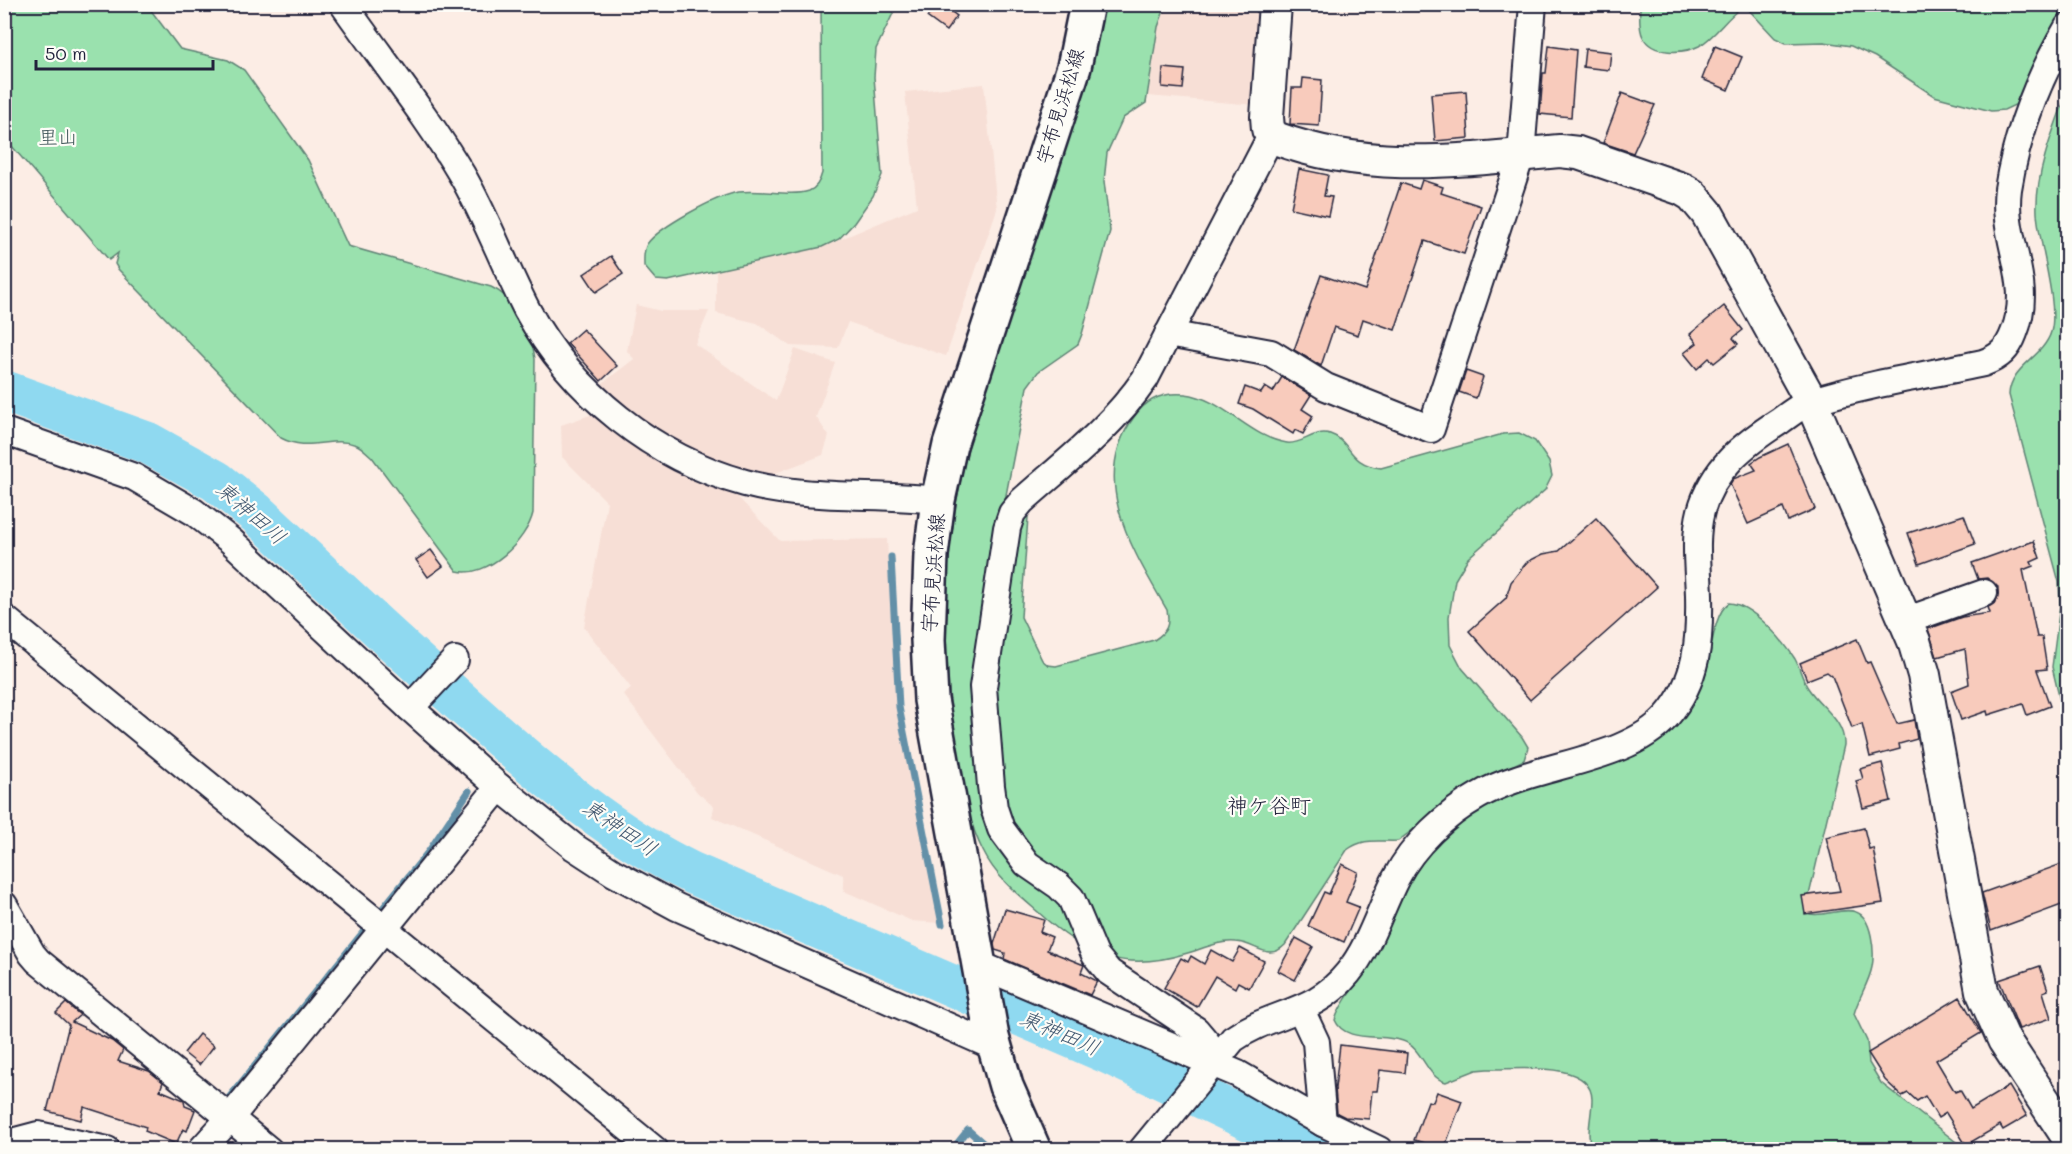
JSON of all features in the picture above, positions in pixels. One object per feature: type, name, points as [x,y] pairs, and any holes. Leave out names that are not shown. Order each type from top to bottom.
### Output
[{"type":"main road","name":"宇布見浜松線","points":[[1034,1149],[1009,1094],[994,1042],[978,966],[931,700],[930,582],[938,500],[959,418],[1074,68],[1087,4]]},
{"type":"street","points":[[343,4],[457,167],[528,310],[544,337],[584,386],[606,408],[657,445],[685,460],[743,482],[805,494],[938,500]]},
{"type":"street","points":[[1275,4],[1267,117],[1268,129],[1286,142],[1385,162],[1420,163],[1560,152],[1596,157],[1682,189],[1692,195],[1707,213],[1811,401],[1905,621],[1924,675],[1982,991],[2004,1040],[2067,1137]]},
{"type":"street","points":[[1168,334],[1271,353],[1326,387],[1431,429],[1521,155],[1533,4]]},
{"type":"street","points":[[1142,1149],[1233,1039],[1249,1028],[1301,1010],[1332,990],[1349,973],[1362,952],[1397,875],[1426,838],[1454,812],[1504,783],[1622,747],[1646,734],[1666,717],[1682,696],[1693,671],[1700,646],[1697,533],[1708,492],[1718,473],[1747,442],[1811,401],[1983,363],[1995,359],[2006,351],[2018,322],[2022,304],[2019,268],[2007,217],[2010,179],[2030,105],[2067,27]]},
{"type":"street","points":[[1210,1066],[1207,1043],[1196,1030],[1110,972],[1095,955],[1071,898],[1059,886],[1027,864],[1012,848],[1001,829],[994,808],[983,687],[1007,528],[1012,513],[1128,404],[1145,379],[1272,134]]},
{"type":"street","points":[[4,431],[134,477],[195,512],[231,541],[500,786],[584,854],[655,897],[994,1042]]},
{"type":"street","points":[[1905,621],[1984,592]]},
{"type":"street","points":[[4,618],[655,1149]]},
{"type":"street","points":[[413,706],[455,660]]},
{"type":"street","points":[[201,1149],[230,1118],[500,786]]},
{"type":"street","points":[[4,905],[38,961],[269,1149]]},
{"type":"street","points":[[978,966],[1210,1066],[1238,1074],[1323,1123],[1380,1149]]},
{"type":"street","points":[[1301,1010],[1316,1042],[1323,1123]]},
{"type":"street","points":[[4,1143],[38,1135],[107,1149]]},
{"type":"shaded area","points":[[1166,5],[1262,5],[1255,105],[1148,96],[1158,27]]},
{"type":"shaded area","points":[[984,84],[997,209],[946,356],[848,322],[838,348],[790,346],[757,323],[716,313],[716,270],[822,247],[917,207],[905,92]]},
{"type":"shaded area","points":[[636,305],[661,311],[709,311],[695,344],[776,401],[795,349],[835,363],[816,417],[829,436],[823,455],[765,477],[689,450],[637,419],[599,386],[634,359],[627,351]]},
{"type":"shaded area","points":[[596,413],[731,490],[780,541],[887,539],[896,707],[939,923],[912,921],[844,891],[843,875],[712,817],[714,807],[697,792],[623,694],[631,688],[584,627],[607,502],[562,457],[561,425]]},
{"type":"green space","name":"里山","points":[[4,5],[147,5],[180,49],[228,60],[244,70],[308,160],[348,246],[491,287],[508,299],[526,328],[535,359],[533,513],[523,535],[504,555],[481,569],[469,572],[457,571],[372,457],[357,445],[347,442],[301,444],[281,438],[118,269],[115,264],[118,253],[109,260],[5,138]]},
{"type":"green space","points":[[821,5],[897,5],[876,49],[874,77],[882,175],[873,196],[854,223],[839,239],[822,247],[668,281],[656,280],[644,266],[647,244],[663,229],[676,221],[730,194],[747,191],[802,193],[812,190],[818,184],[822,173]]},
{"type":"green space","points":[[1105,5],[1166,5],[1158,27],[1146,103],[1123,118],[1107,153],[1104,181],[1110,231],[1082,334],[1078,344],[1038,372],[1027,387],[1000,526],[1024,516],[1028,517],[1021,617],[1042,660],[1048,665],[1056,666],[1154,640],[1166,628],[1167,610],[1130,540],[1120,516],[1115,491],[1115,466],[1121,441],[1134,417],[1156,398],[1170,394],[1199,397],[1261,434],[1287,443],[1298,442],[1319,434],[1330,434],[1337,437],[1362,462],[1381,468],[1503,434],[1519,433],[1535,441],[1549,462],[1552,476],[1545,490],[1468,558],[1455,580],[1449,617],[1450,645],[1462,668],[1522,737],[1528,747],[1524,760],[1472,785],[1398,841],[1359,843],[1347,850],[1285,945],[1273,952],[1243,943],[1230,942],[1164,959],[1127,961],[1111,958],[1079,944],[1020,897],[989,861],[974,830],[961,775],[952,721],[946,635],[950,550],[956,507],[975,423],[1091,72]]},
{"type":"green space","points":[[1640,5],[2067,5],[2067,10],[2050,40],[2027,91],[2017,104],[2004,110],[1991,111],[1934,96],[1875,57],[1851,46],[1824,42],[1786,43],[1775,38],[1748,9],[1741,8],[1699,46],[1677,51],[1660,50],[1647,43],[1641,33]]},
{"type":"green space","points":[[2067,93],[2067,730],[2052,667],[2060,605],[2059,582],[2009,395],[2015,377],[2041,349],[2051,332],[2052,306],[2037,213],[2037,198],[2046,152]]},
{"type":"green space","points":[[1729,603],[1738,605],[1757,616],[1783,642],[1795,659],[1808,688],[1841,728],[1844,745],[1806,908],[1810,914],[1816,915],[1845,911],[1856,912],[1866,921],[1869,928],[1873,953],[1872,967],[1854,1014],[1867,1041],[1869,1063],[1881,1083],[1965,1149],[1591,1149],[1589,1130],[1592,1099],[1588,1086],[1579,1078],[1566,1072],[1550,1069],[1487,1069],[1476,1070],[1446,1082],[1434,1075],[1415,1050],[1403,1041],[1355,1035],[1340,1027],[1335,1020],[1365,970],[1405,891],[1435,846],[1479,809],[1508,795],[1618,761],[1658,741],[1680,721],[1703,682],[1719,616]]},
{"type":"building","points":[[937,4],[941,4],[957,16],[946,31],[927,17]]},
{"type":"building","points":[[1549,46],[1576,50],[1571,117],[1540,114],[1543,73],[1546,73]]},
{"type":"building","points":[[1715,46],[1742,57],[1728,90],[1702,79]]},
{"type":"building","points":[[1585,49],[1611,52],[1609,70],[1583,67]]},
{"type":"building","points":[[1163,68],[1185,70],[1183,89],[1162,87]]},
{"type":"building","points":[[1303,78],[1322,80],[1319,126],[1290,124],[1292,88],[1302,88]]},
{"type":"building","points":[[1466,91],[1469,138],[1435,141],[1431,94]]},
{"type":"building","points":[[1622,93],[1655,105],[1633,153],[1603,143]]},
{"type":"building","points":[[1299,169],[1328,175],[1324,196],[1332,197],[1328,216],[1291,208]]},
{"type":"building","points":[[1422,180],[1443,187],[1441,193],[1481,206],[1464,254],[1425,241],[1395,330],[1363,319],[1358,335],[1334,327],[1321,366],[1294,350],[1321,275],[1365,290],[1401,183],[1419,189]]},
{"type":"building","points":[[611,256],[623,274],[596,292],[584,274]]},
{"type":"building","points":[[1724,306],[1743,330],[1733,338],[1738,344],[1714,363],[1709,358],[1697,369],[1684,353],[1697,343],[1690,334]]},
{"type":"building","points":[[583,329],[617,366],[601,381],[567,343]]},
{"type":"building","points":[[1466,371],[1483,377],[1476,398],[1459,392]]},
{"type":"building","points":[[1282,377],[1311,395],[1302,409],[1313,416],[1303,434],[1295,430],[1293,434],[1253,409],[1239,404],[1245,387],[1261,393],[1265,387],[1273,392]]},
{"type":"building","points":[[1788,444],[1815,509],[1788,521],[1783,508],[1748,524],[1730,484],[1733,479],[1756,470],[1751,463]]},
{"type":"building","points":[[1964,515],[1975,544],[1919,564],[1908,533]]},
{"type":"building","points":[[1596,518],[1657,587],[1530,700],[1469,631],[1506,598],[1511,582],[1527,562],[1543,554],[1559,551]]},
{"type":"building","points":[[2034,541],[2040,558],[2031,562],[2033,566],[2023,570],[2037,637],[2042,637],[2047,669],[2037,670],[2050,706],[2027,715],[2023,704],[1988,715],[1987,711],[1961,720],[1951,691],[1969,684],[1965,649],[1937,657],[1928,629],[1962,617],[1990,613],[1988,607],[1996,602],[1998,587],[1987,578],[1978,579],[1972,563]]},
{"type":"building","points":[[431,550],[443,566],[428,577],[416,560]]},
{"type":"building","points":[[1857,639],[1867,663],[1870,662],[1897,724],[1914,720],[1917,739],[1899,744],[1900,749],[1870,757],[1862,724],[1852,728],[1832,676],[1827,672],[1807,680],[1800,663]]},
{"type":"building","points":[[1882,763],[1891,801],[1863,808],[1856,781],[1863,779],[1860,769]]},
{"type":"building","points":[[1864,828],[1869,849],[1873,848],[1883,903],[1805,914],[1802,896],[1840,891],[1826,837]]},
{"type":"building","points":[[2067,862],[2067,903],[1991,931],[1982,893]]},
{"type":"building","points":[[1342,864],[1358,872],[1346,902],[1359,907],[1344,942],[1308,926],[1324,892],[1329,894]]},
{"type":"building","points":[[1005,909],[1044,920],[1040,932],[1052,937],[1047,950],[1084,965],[1081,973],[1097,981],[1090,995],[1004,959],[1005,953],[995,950],[994,944]]},
{"type":"building","points":[[1296,938],[1313,947],[1295,980],[1278,971]]},
{"type":"building","points":[[1240,948],[1264,961],[1249,988],[1238,982],[1235,988],[1215,976],[1197,1007],[1164,988],[1181,958],[1188,962],[1191,956],[1204,964],[1211,950],[1232,962]]},
{"type":"building","points":[[2040,966],[2048,990],[2043,992],[2051,1018],[2019,1029],[1999,980]]},
{"type":"building","points":[[1960,997],[1981,1033],[1936,1060],[1955,1092],[1960,1090],[1971,1109],[2009,1086],[2027,1116],[2003,1130],[2000,1125],[1966,1145],[1946,1113],[1938,1118],[1925,1096],[1917,1101],[1908,1093],[1902,1096],[1885,1080],[1868,1053]]},
{"type":"building","points":[[66,1003],[80,1015],[72,1022],[112,1041],[123,1050],[118,1061],[149,1071],[163,1082],[160,1090],[184,1100],[185,1106],[195,1110],[187,1131],[183,1129],[176,1144],[145,1131],[146,1127],[84,1107],[81,1120],[47,1111],[69,1025],[56,1013]]},
{"type":"building","points":[[199,1034],[214,1046],[199,1065],[184,1053]]},
{"type":"building","points":[[1340,1045],[1407,1053],[1405,1073],[1380,1070],[1377,1091],[1372,1091],[1369,1119],[1345,1117],[1337,1113],[1335,1088]]},
{"type":"building","points":[[1437,1092],[1462,1101],[1444,1149],[1414,1140],[1428,1101],[1433,1102]]},
{"type":"waterway","name":"東神田川","points":[[4,391],[148,443],[216,481],[256,513],[418,664],[524,758],[577,801],[662,857],[692,873],[1110,1054],[1312,1150]]},
{"type":"waterway","points":[[891,557],[899,707],[942,924]]},
{"type":"waterway","points":[[383,908],[429,851],[469,791]]},
{"type":"waterway","points":[[228,1099],[365,930]]},
{"type":"waterway","points":[[921,973],[926,961]]},
{"type":"waterway","points":[[952,1150],[968,1130],[991,1150]]},
{"type":"district","name":"神ケ谷町","points":[[1269,806]]}]
